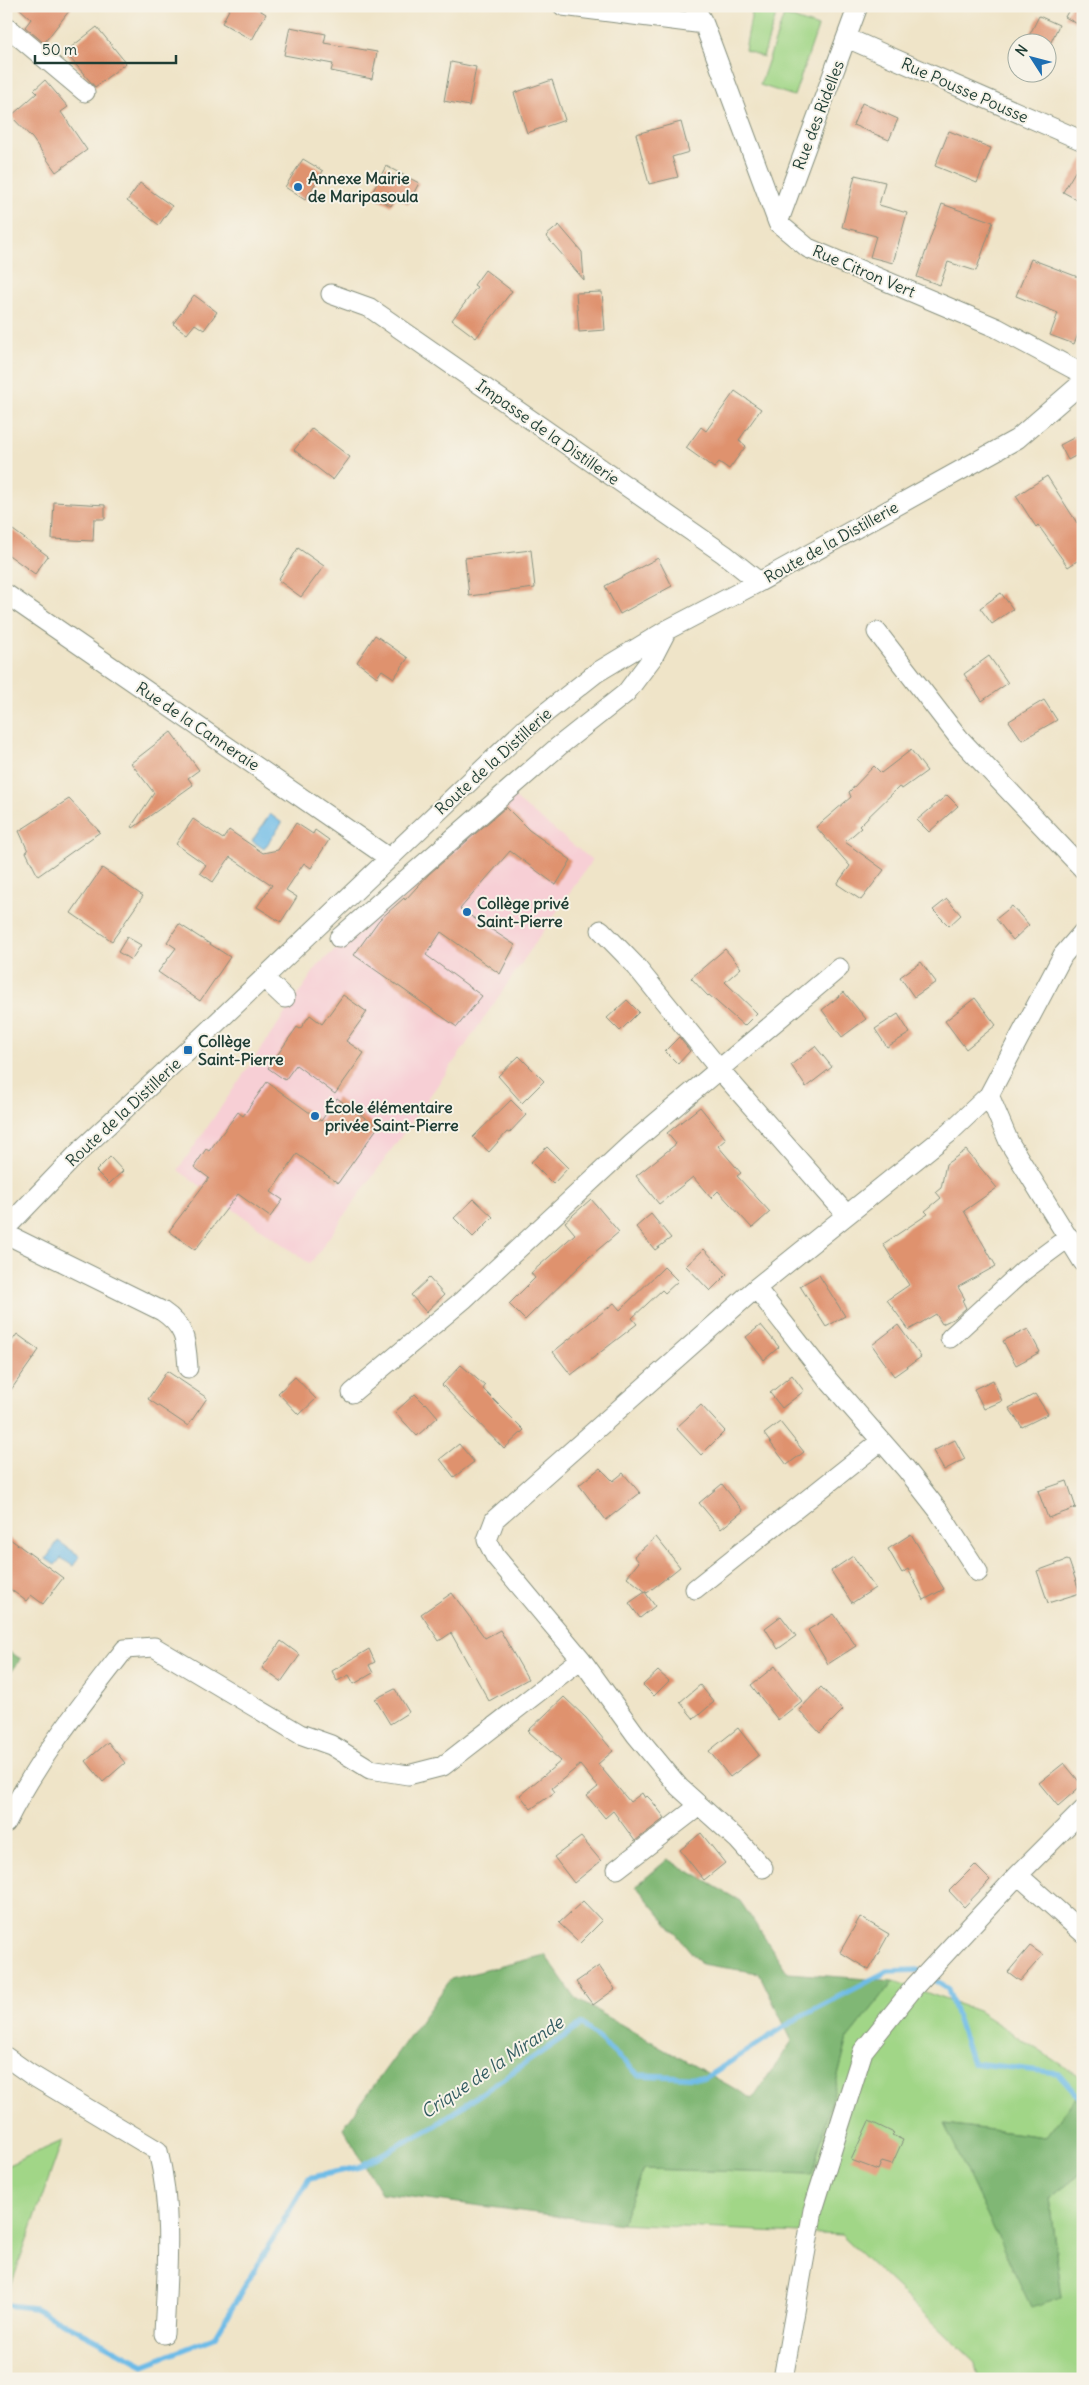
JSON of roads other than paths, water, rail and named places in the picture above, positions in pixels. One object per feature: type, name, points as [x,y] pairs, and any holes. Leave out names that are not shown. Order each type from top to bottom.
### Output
[{"type":"street","points":[[563,6],[704,24]]},
{"type":"street","name":"Rue Citron Vert","points":[[694,6],[704,24],[778,223],[808,248],[997,328],[1081,385]]},
{"type":"street","name":"Rue des Ridelles","points":[[778,223],[858,6]]},
{"type":"street","points":[[6,26],[85,92]]},
{"type":"street","name":"Rue Pousse Pousse","points":[[847,38],[1083,141]]},
{"type":"street","name":"Impasse de la Distillerie","points":[[331,294],[370,308],[724,554],[759,582]]},
{"type":"street","name":"Route de la Distillerie","points":[[6,1228],[82,1149],[525,729],[596,674],[667,630],[759,582],[1018,439],[1081,385]]},
{"type":"street","name":"Rue de la Canneraie","points":[[6,594],[390,858]]},
{"type":"street","points":[[339,938],[558,746],[626,693],[649,664],[667,630]]},
{"type":"street","points":[[877,632],[959,738],[1083,869]]},
{"type":"street","points":[[601,930],[634,964],[720,1070],[846,1214]]},
{"type":"street","points":[[763,1868],[738,1840],[679,1786],[636,1735],[581,1659],[495,1556],[487,1540],[495,1519],[756,1288],[949,1133],[988,1095],[1063,955],[1083,932]]},
{"type":"street","points":[[352,1393],[463,1300],[632,1143],[839,968]]},
{"type":"street","points":[[264,978],[285,998]]},
{"type":"street","points":[[988,1095],[1009,1142],[1069,1236],[1083,1262]]},
{"type":"street","points":[[6,1234],[162,1311],[175,1320],[186,1339],[188,1368]]},
{"type":"street","points":[[950,1338],[1023,1271],[1069,1236]]},
{"type":"street","points":[[756,1288],[823,1374],[906,1469],[938,1510],[978,1572]]},
{"type":"street","points":[[695,1589],[881,1441]]},
{"type":"street","points":[[6,1823],[23,1788],[91,1692],[125,1649],[154,1647],[300,1734],[331,1745],[370,1769],[408,1775],[443,1766],[581,1659]]},
{"type":"street","points":[[617,1869],[699,1806]]},
{"type":"street","points":[[783,2379],[813,2210],[863,2051],[915,1986],[1018,1875],[1083,1810]]},
{"type":"street","points":[[1018,1875],[1083,1933]]},
{"type":"street","points":[[6,2057],[30,2074],[158,2151],[164,2173],[169,2234],[164,2334]]},
{"type":"water","points":[[270,814],[282,823],[264,849],[252,841]]},
{"type":"water","points":[[58,1541],[80,1556],[73,1566],[61,1558],[55,1565],[46,1559]]},
{"type":"waterway","name":"Crique de la Mirande","points":[[6,2305],[35,2308],[144,2365],[214,2338],[309,2178],[359,2167],[434,2126],[582,2024],[639,2075],[705,2078],[798,2018],[888,1971],[918,1970],[948,1989],[972,2063],[1058,2073],[1083,2101]]},
{"type":"place","name":"Annexe Mairie de Maripasoula","points":[[298,187]]},
{"type":"place","name":"Collège privé Saint-Pierre","points":[[467,912]]},
{"type":"place","name":"Collège Saint-Pierre","points":[[188,1050]]},
{"type":"place","name":"École élémentaire privée Saint-Pierre","points":[[315,1116]]}]
